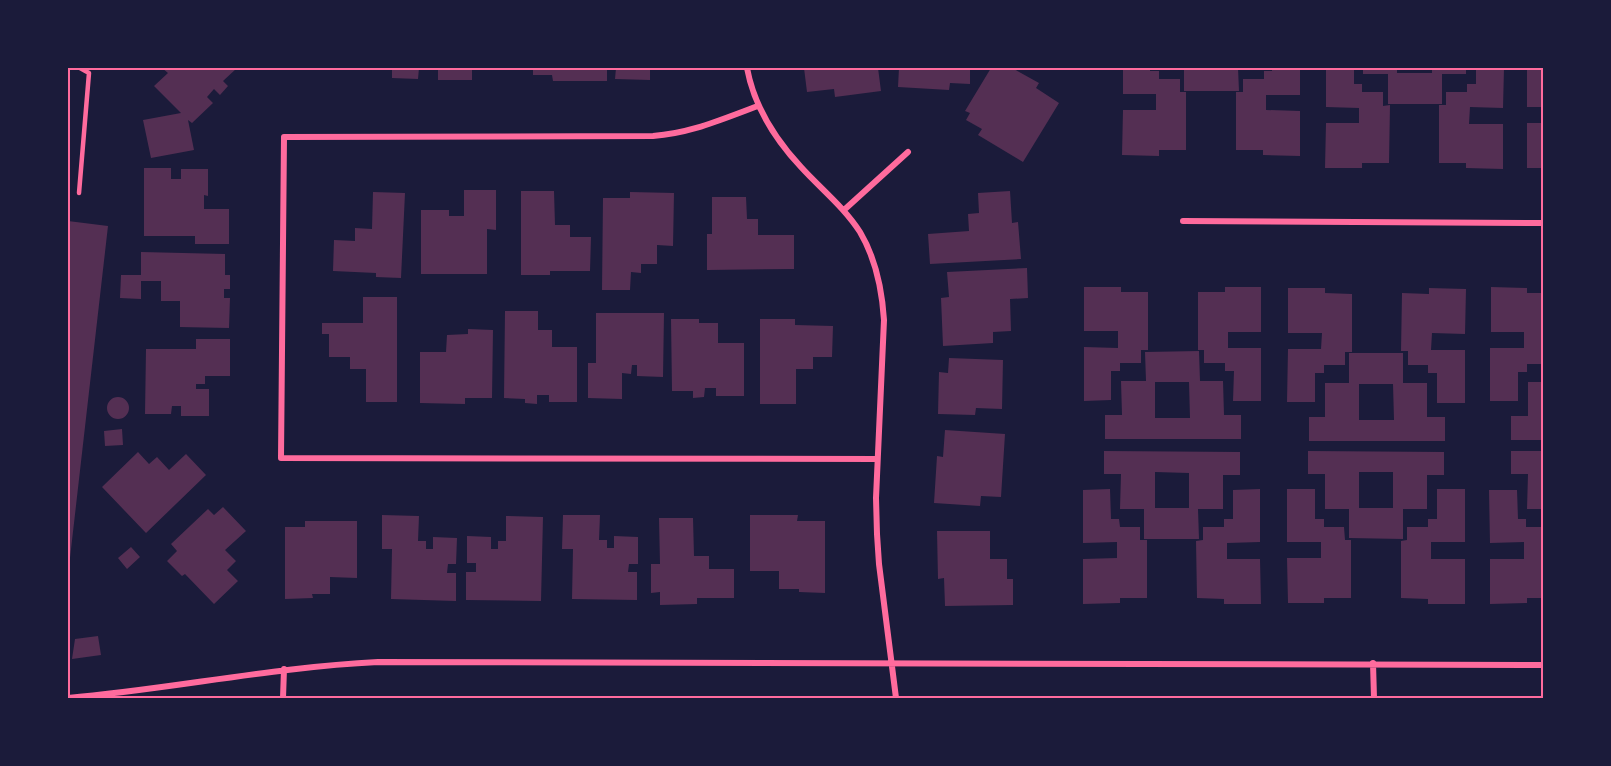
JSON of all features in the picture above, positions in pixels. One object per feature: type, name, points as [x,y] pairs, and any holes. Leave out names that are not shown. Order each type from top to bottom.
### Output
[{"type":"street","points":[[747,68],[758,106],[770,127],[784,147],[844,210],[859,231],[877,272],[884,320],[877,459],[877,534],[896,699]]},
{"type":"street","points":[[758,106],[694,130],[653,136],[284,137],[281,458],[877,459]]},
{"type":"street","points":[[844,210],[908,152]]},
{"type":"street","points":[[1184,221],[1544,223]]},
{"type":"street","points":[[68,698],[284,669],[389,661],[1544,664]]},
{"type":"street","points":[[1373,663],[1374,699]]},
{"type":"street","points":[[283,699],[284,669]]},
{"type":"lane","points":[[79,193],[89,73],[80,68]]},
{"type":"building","points":[[162,68],[237,68],[223,81],[228,86],[220,95],[214,89],[207,97],[213,103],[192,123],[188,120],[194,150],[151,158],[143,120],[181,113],[154,86],[168,73]]},
{"type":"building","points":[[392,68],[419,68],[418,79],[392,78]]},
{"type":"building","points":[[438,68],[472,68],[472,80],[438,80]]},
{"type":"building","points":[[533,68],[607,68],[607,81],[553,81],[552,75],[533,75]]},
{"type":"building","points":[[616,68],[650,68],[650,80],[615,79]]},
{"type":"building","points":[[804,68],[878,68],[881,91],[835,97],[834,89],[807,92]]},
{"type":"building","points":[[899,68],[970,68],[970,84],[950,83],[949,90],[898,87]]},
{"type":"building","points":[[991,68],[1012,68],[1039,83],[1036,88],[1059,103],[1023,162],[978,135],[982,129],[966,120],[970,113],[965,111]]},
{"type":"building","points":[[1123,68],[1150,68],[1150,71],[1159,71],[1159,79],[1180,79],[1180,92],[1186,92],[1186,150],[1159,150],[1159,156],[1122,155],[1123,110],[1156,110],[1156,94],[1123,94]]},
{"type":"building","points":[[1184,68],[1238,68],[1239,91],[1184,91]]},
{"type":"building","points":[[1272,68],[1300,68],[1300,95],[1266,95],[1266,110],[1300,111],[1300,156],[1263,155],[1263,150],[1236,150],[1236,92],[1243,92],[1243,79],[1264,79],[1264,71],[1272,71]]},
{"type":"building","points":[[1326,68],[1354,68],[1354,84],[1362,84],[1362,92],[1383,92],[1383,106],[1390,105],[1389,163],[1362,163],[1362,168],[1325,168],[1326,123],[1359,123],[1359,108],[1326,107]]},
{"type":"building","points":[[1363,68],[1397,68],[1397,73],[1432,73],[1432,68],[1466,68],[1466,74],[1442,74],[1442,104],[1388,104],[1388,74],[1363,74]]},
{"type":"building","points":[[1476,68],[1504,68],[1503,108],[1470,107],[1469,124],[1503,124],[1503,169],[1466,168],[1466,163],[1439,163],[1439,105],[1446,105],[1446,92],[1467,92],[1467,84],[1476,84]]},
{"type":"building","points":[[1527,68],[1544,68],[1544,107],[1527,107]]},
{"type":"building","points":[[1527,123],[1544,123],[1544,168],[1527,168]]},
{"type":"building","points":[[144,168],[171,168],[171,179],[181,179],[181,169],[208,169],[208,196],[204,195],[204,209],[229,209],[229,244],[195,244],[195,236],[144,236]]},
{"type":"building","points":[[464,190],[496,190],[496,230],[487,229],[487,274],[421,274],[421,210],[449,210],[449,216],[464,216]]},
{"type":"building","points":[[521,191],[554,191],[555,225],[570,225],[570,237],[591,237],[590,271],[550,271],[550,275],[521,275]]},
{"type":"building","points":[[1010,191],[1012,223],[1018,222],[1021,259],[930,264],[928,234],[969,231],[968,214],[979,213],[978,193]]},
{"type":"building","points":[[373,192],[405,193],[401,278],[376,277],[376,273],[333,271],[334,240],[355,241],[355,228],[372,229]]},
{"type":"building","points":[[630,192],[674,193],[673,246],[657,245],[657,264],[641,264],[641,273],[631,272],[630,290],[602,290],[603,198],[630,198]]},
{"type":"building","points":[[712,197],[746,197],[747,219],[758,219],[758,235],[794,235],[794,269],[707,270],[707,234],[712,234]]},
{"type":"building","points":[[68,221],[108,226],[70,558],[68,558]]},
{"type":"building","points":[[141,252],[225,254],[225,275],[230,275],[230,289],[224,289],[224,298],[230,298],[229,328],[180,327],[180,301],[161,301],[161,281],[141,281],[141,299],[120,298],[121,275],[141,275]]},
{"type":"building","points":[[1027,268],[1028,298],[1010,299],[1011,331],[993,332],[993,343],[943,346],[941,298],[949,297],[947,272]]},
{"type":"building","points":[[1084,287],[1121,287],[1121,292],[1148,292],[1148,350],[1141,350],[1141,363],[1120,363],[1120,371],[1111,371],[1111,400],[1084,401],[1084,347],[1118,348],[1118,331],[1084,331]]},
{"type":"building","points":[[1225,287],[1261,287],[1261,332],[1228,332],[1228,348],[1261,348],[1261,401],[1233,401],[1234,371],[1225,371],[1225,363],[1204,363],[1204,350],[1198,350],[1198,292],[1225,292]]},
{"type":"building","points":[[1491,287],[1527,288],[1527,293],[1544,293],[1544,364],[1527,364],[1527,372],[1518,372],[1518,401],[1490,401],[1490,348],[1524,348],[1524,332],[1491,332]]},
{"type":"building","points":[[1288,288],[1325,288],[1325,293],[1352,294],[1352,352],[1345,352],[1345,365],[1324,365],[1324,373],[1315,373],[1315,402],[1287,402],[1288,349],[1321,349],[1322,333],[1288,333]]},
{"type":"building","points":[[1429,288],[1466,289],[1465,334],[1432,333],[1431,350],[1465,350],[1465,403],[1437,403],[1437,373],[1428,373],[1428,365],[1408,365],[1408,351],[1401,351],[1402,293],[1429,294]]},
{"type":"building","points":[[363,297],[397,297],[397,402],[366,402],[366,369],[350,369],[350,357],[329,357],[329,334],[322,334],[322,323],[363,323]]},
{"type":"building","points":[[505,311],[538,311],[538,330],[552,330],[552,347],[577,347],[577,402],[549,402],[549,395],[537,395],[537,404],[525,403],[525,399],[504,398]]},
{"type":"building","points":[[596,313],[664,313],[663,377],[637,376],[637,365],[632,365],[631,374],[622,373],[622,399],[588,398],[588,363],[596,363]]},
{"type":"building","points":[[671,319],[699,319],[699,323],[718,323],[718,343],[744,343],[744,396],[716,396],[716,388],[705,388],[704,397],[693,398],[693,391],[672,391]]},
{"type":"building","points":[[760,319],[795,319],[795,325],[833,326],[832,357],[813,357],[813,369],[796,369],[796,404],[760,404]]},
{"type":"building","points":[[468,329],[493,330],[492,398],[465,398],[465,404],[420,403],[420,352],[446,352],[447,335],[468,334]]},
{"type":"building","points":[[196,339],[230,339],[230,376],[205,376],[205,384],[196,384],[196,389],[209,389],[209,416],[181,416],[181,406],[172,406],[171,414],[145,414],[146,349],[196,349]]},
{"type":"building","points":[[1199,351],[1200,381],[1223,381],[1224,415],[1241,415],[1241,439],[1105,439],[1105,415],[1122,415],[1121,381],[1146,381],[1145,352]],"holes":[[[1155,382],[1189,382],[1190,418],[1155,418]]]},
{"type":"building","points":[[1349,353],[1403,353],[1403,383],[1427,383],[1427,417],[1445,417],[1445,441],[1309,441],[1309,417],[1325,417],[1325,383],[1349,383]],"holes":[[[1359,384],[1393,384],[1394,420],[1359,420]]]},
{"type":"building","points":[[949,358],[1003,360],[1002,409],[976,408],[975,415],[938,414],[939,372],[948,373]]},
{"type":"building","points":[[1528,382],[1544,382],[1544,440],[1511,440],[1511,416],[1528,416]]},
{"type":"building","points":[[118,397],[126,400],[129,408],[126,416],[118,419],[110,416],[107,408],[110,400]]},
{"type":"building","points":[[122,429],[123,445],[105,446],[104,431]]},
{"type":"building","points":[[945,430],[1005,434],[1001,497],[981,496],[980,506],[934,503],[937,456],[943,457]]},
{"type":"building","points":[[1104,451],[1240,452],[1240,475],[1223,475],[1223,509],[1198,509],[1199,539],[1144,539],[1144,509],[1120,509],[1121,474],[1104,474]],"holes":[[[1155,472],[1189,473],[1189,508],[1155,508]]]},
{"type":"building","points":[[1308,451],[1444,452],[1444,475],[1427,475],[1427,509],[1403,509],[1403,539],[1349,538],[1349,509],[1325,509],[1325,474],[1308,474]],"holes":[[[1359,472],[1393,472],[1393,508],[1359,508]]]},
{"type":"building","points":[[1511,451],[1544,451],[1544,509],[1527,509],[1528,474],[1511,474]]},
{"type":"building","points":[[138,452],[149,464],[157,457],[169,470],[186,454],[206,475],[146,533],[102,487]]},
{"type":"building","points":[[1110,489],[1111,519],[1119,519],[1120,527],[1140,527],[1140,540],[1147,540],[1147,598],[1120,598],[1120,603],[1083,604],[1083,559],[1117,558],[1117,542],[1083,543],[1083,490]]},
{"type":"building","points":[[1260,489],[1260,542],[1227,543],[1227,559],[1260,559],[1261,604],[1224,604],[1224,599],[1197,598],[1196,541],[1203,540],[1203,527],[1224,527],[1224,519],[1233,519],[1233,490]]},
{"type":"building","points":[[1287,489],[1315,489],[1315,519],[1324,519],[1324,527],[1344,527],[1345,540],[1351,540],[1351,598],[1324,598],[1324,603],[1288,603],[1287,558],[1321,558],[1321,542],[1287,542]]},
{"type":"building","points":[[1437,489],[1465,489],[1465,542],[1431,542],[1431,559],[1465,559],[1465,604],[1428,604],[1428,599],[1401,598],[1401,541],[1407,540],[1407,527],[1428,527],[1428,519],[1437,519]]},
{"type":"building","points":[[1489,490],[1517,490],[1518,519],[1526,519],[1526,527],[1544,527],[1544,598],[1527,598],[1527,603],[1490,604],[1490,559],[1524,559],[1524,542],[1490,543]]},
{"type":"building","points":[[223,507],[246,531],[225,550],[236,561],[227,570],[238,581],[214,604],[185,574],[182,576],[167,561],[177,551],[171,544],[208,509],[214,515]]},
{"type":"building","points":[[382,515],[419,516],[418,541],[426,541],[426,549],[433,549],[433,537],[457,538],[456,564],[448,564],[447,573],[456,573],[456,601],[391,599],[392,549],[382,549]]},
{"type":"building","points":[[563,515],[600,515],[599,540],[607,540],[607,548],[614,548],[614,536],[638,537],[638,564],[629,564],[628,572],[637,572],[637,600],[572,599],[573,549],[562,549]]},
{"type":"building","points":[[750,515],[798,515],[797,521],[825,521],[825,593],[779,589],[779,571],[750,571]]},
{"type":"building","points":[[506,516],[543,517],[541,601],[466,600],[466,572],[476,572],[476,563],[467,563],[467,536],[491,537],[491,549],[498,549],[498,541],[506,541]]},
{"type":"building","points":[[659,518],[693,518],[694,556],[709,556],[709,569],[734,569],[734,598],[697,598],[697,604],[660,605],[660,592],[651,593],[651,564],[660,564]]},
{"type":"building","points":[[305,521],[357,521],[357,578],[330,577],[330,594],[312,594],[313,598],[285,599],[285,527],[305,527]]},
{"type":"building","points":[[937,531],[990,531],[990,559],[1007,559],[1007,579],[1013,579],[1013,605],[945,606],[944,578],[938,579]]},
{"type":"building","points":[[131,547],[140,557],[127,569],[118,558]]},
{"type":"building","points":[[98,636],[101,655],[72,659],[75,639]]}]
